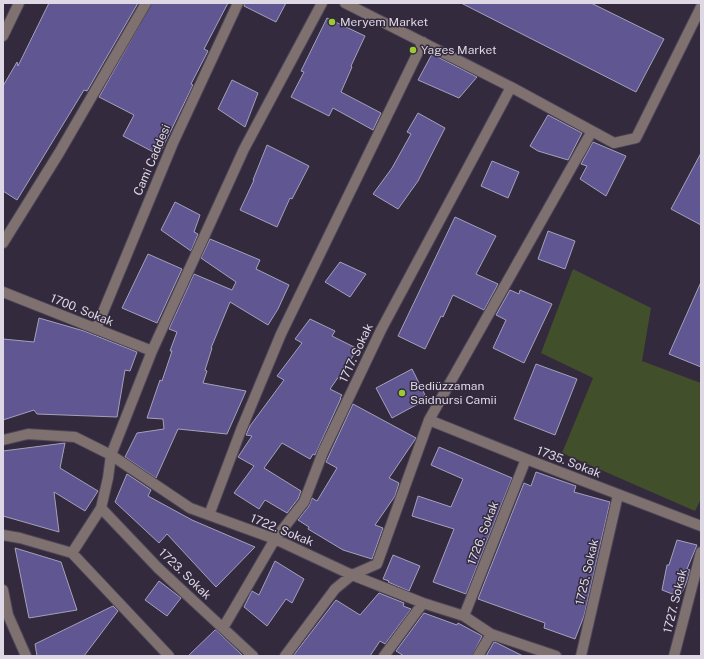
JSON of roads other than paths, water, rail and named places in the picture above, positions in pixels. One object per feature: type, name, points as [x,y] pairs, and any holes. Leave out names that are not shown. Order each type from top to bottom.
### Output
[{"type":"street","points":[[3,36],[19,3]]},
{"type":"street","points":[[3,243],[59,153],[146,3]]},
{"type":"street","name":"Cami Caddesi","points":[[96,330],[173,143],[238,3]]},
{"type":"street","points":[[72,554],[100,508],[108,478],[111,455],[152,351],[244,149],[322,3]]},
{"type":"street","points":[[346,3],[511,87],[614,143],[636,138],[701,7]]},
{"type":"street","points":[[209,515],[241,430],[281,334],[423,42]]},
{"type":"street","name":"1717. Sokak","points":[[223,628],[275,539],[304,502],[323,452],[381,330],[511,87]]},
{"type":"street","points":[[285,656],[335,590],[352,574],[377,564],[429,420],[592,131]]},
{"type":"street","name":"1700. Sokak","points":[[3,292],[152,351]]},
{"type":"street","name":"1735. Sokak","points":[[429,420],[618,495],[701,526]]},
{"type":"street","name":"1722. Sokak","points":[[3,440],[28,434],[75,437],[111,455],[190,508],[275,539],[423,604],[464,616],[491,634],[556,656]]},
{"type":"street","name":"1726. Sokak","points":[[464,616],[526,459]]},
{"type":"street","name":"1725. Sokak","points":[[581,656],[618,495]]},
{"type":"street","name":"1723. Sokak","points":[[100,508],[158,568],[253,656]]},
{"type":"street","points":[[3,535],[20,538],[72,554],[168,656]]},
{"type":"street","name":"1727. Sokak","points":[[674,656],[701,552]]},
{"type":"street","points":[[3,590],[6,615],[26,656]]},
{"type":"street","points":[[384,656],[423,604]]},
{"type":"street","points":[[478,656],[491,634]]},
{"type":"place","name":"Meryem Market","points":[[332,22]]},
{"type":"place","name":"Yages Market","points":[[413,50]]},
{"type":"place","name":"Bediüzzaman Saidnursi Camii","points":[[402,393]]}]
